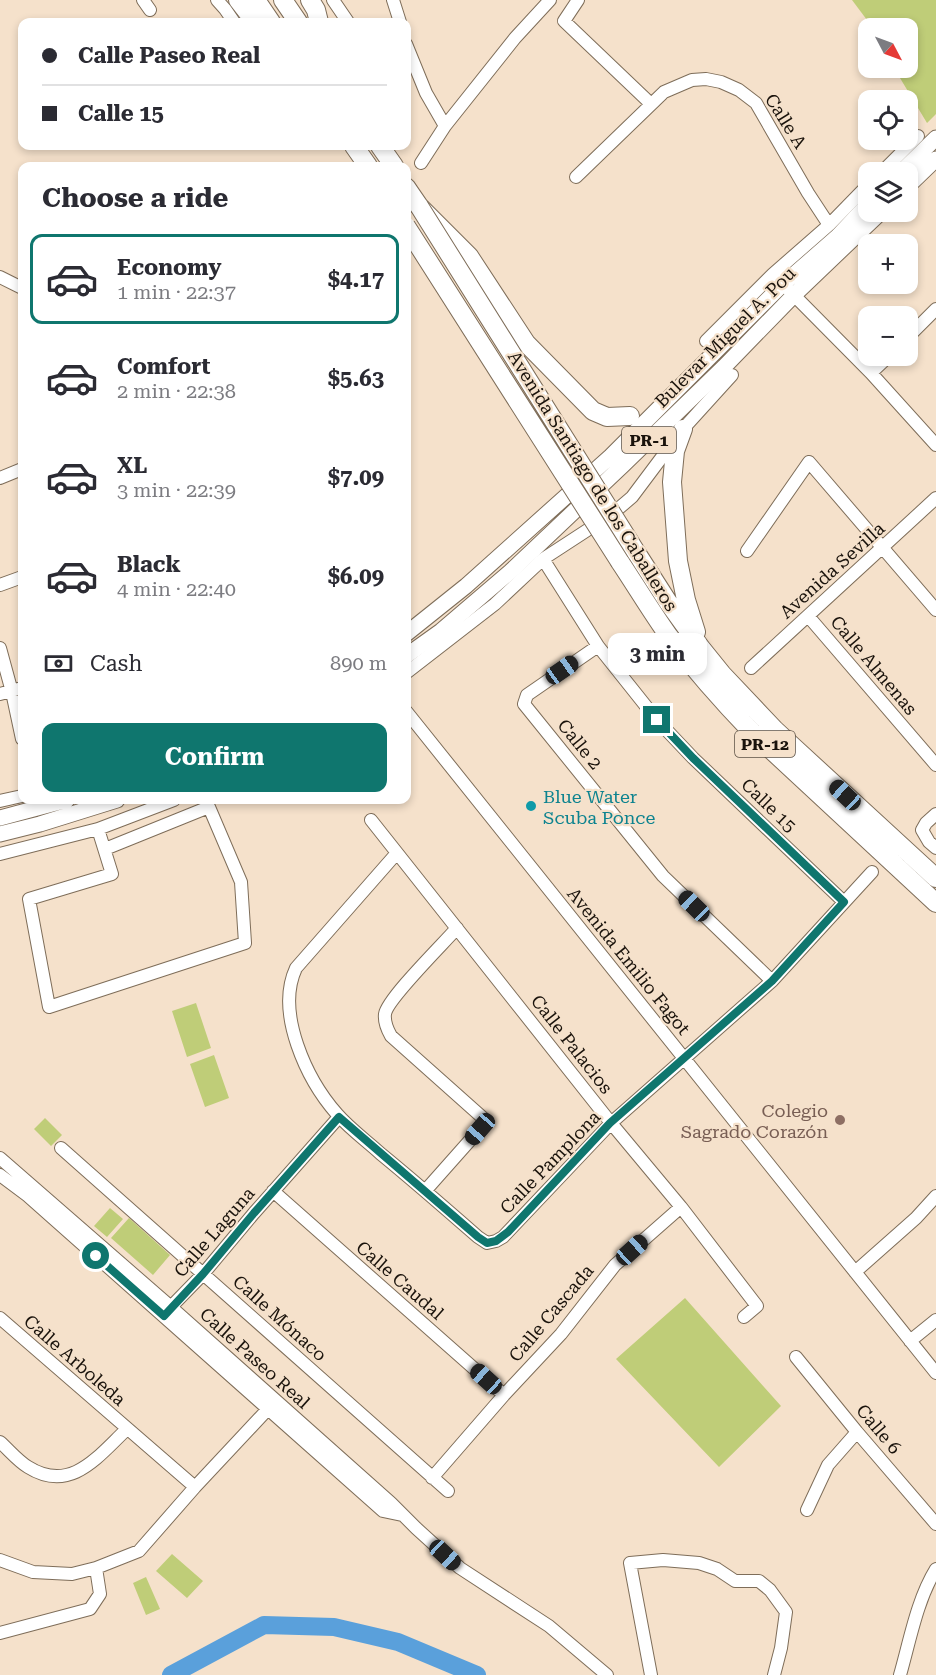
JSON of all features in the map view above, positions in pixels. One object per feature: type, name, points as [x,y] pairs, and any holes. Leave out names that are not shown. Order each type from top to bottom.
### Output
[{"type":"highway","points":[[238,0],[252,18]]},
{"type":"highway","points":[[256,0],[268,18]]},
{"type":"highway","points":[[283,0],[295,18]]},
{"type":"highway","points":[[310,0],[319,18]]},
{"type":"highway","name":"Avenida Santiago de los Caballeros","points":[[411,194],[636,552],[701,648],[722,674],[776,730],[936,878]]},
{"type":"highway","points":[[419,206],[469,256],[526,343],[593,411],[607,417],[630,416]]},
{"type":"highway","name":"Avenida Santiago de los Caballeros","points":[[411,234],[668,635],[705,681],[760,740],[936,903]]},
{"type":"highway","points":[[683,429],[675,451],[672,482],[678,561],[686,600],[701,648]]},
{"type":"main road","points":[[911,162],[936,138]]},
{"type":"main road","points":[[918,176],[936,159]]},
{"type":"main road","name":"Bulevar Miguel A. Pou","points":[[411,630],[466,586],[611,456],[783,284],[838,236],[858,215]]},
{"type":"main road","name":"Bulevar Miguel A. Pou","points":[[411,652],[441,631],[518,564],[724,367],[783,284],[867,222]]},
{"type":"main road","points":[[0,818],[52,804]]},
{"type":"main road","points":[[0,834],[104,804]]},
{"type":"street","points":[[217,0],[231,18]]},
{"type":"street","points":[[333,0],[345,18]]},
{"type":"street","points":[[393,0],[399,18]]},
{"type":"street","points":[[421,163],[445,126],[515,38],[550,0]]},
{"type":"street","points":[[578,0],[564,21],[651,104]]},
{"type":"street","points":[[411,54],[426,93],[445,126]]},
{"type":"street","name":"Calle A","points":[[576,177],[664,92],[692,80],[706,79],[722,82],[756,102],[829,225]]},
{"type":"street","points":[[892,162],[904,150]]},
{"type":"street","points":[[706,341],[783,284],[829,225],[858,195]]},
{"type":"street","points":[[0,277],[18,286]]},
{"type":"street","points":[[783,284],[871,373],[936,445]]},
{"type":"street","points":[[918,327],[936,309]]},
{"type":"street","points":[[871,373],[878,366]]},
{"type":"street","points":[[411,669],[495,604],[543,559],[612,514],[632,497],[683,429],[732,375]]},
{"type":"street","points":[[747,551],[809,462],[936,610]]},
{"type":"street","points":[[0,478],[18,471]]},
{"type":"street","name":"Avenida Sevilla","points":[[751,668],[936,498]]},
{"type":"street","name":"Calle 15","points":[[543,559],[598,646],[657,720],[693,758],[844,902]]},
{"type":"street","points":[[0,585],[18,578]]},
{"type":"street","name":"Calle Almenas","points":[[808,615],[936,765]]},
{"type":"street","name":"Calle 2","points":[[598,646],[527,695],[524,704],[663,876],[772,981]]},
{"type":"street","points":[[0,648],[18,720]]},
{"type":"street","name":"Avenida Emilio Fagot","points":[[411,717],[936,1373]]},
{"type":"street","points":[[0,801],[18,797]]},
{"type":"street","points":[[0,854],[98,829],[164,804]]},
{"type":"street","points":[[98,829],[112,874],[29,899],[49,1006],[245,943],[241,882],[209,807],[105,849]]},
{"type":"street","points":[[932,845],[922,830],[936,814]]},
{"type":"street","name":"Calle Palacios","points":[[370,820],[610,1123],[681,1207],[757,1306],[744,1317]]},
{"type":"street","name":"Calle Pamplona","points":[[396,854],[299,963],[293,973],[289,1010],[296,1040],[310,1077],[339,1117],[487,1243],[496,1241],[508,1232],[610,1123],[772,981],[872,872]]},
{"type":"street","points":[[425,1191],[480,1129],[483,1119],[391,1036],[385,1022],[385,1012],[395,996],[457,928]]},
{"type":"street","name":"Calle Laguna","points":[[167,1311],[203,1274],[339,1117]]},
{"type":"street","name":"Calle Mónaco","points":[[61,1148],[448,1491]]},
{"type":"street","name":"Calle Paseo Real","points":[[0,1158],[167,1311],[268,1409],[382,1511],[403,1515]]},
{"type":"street","name":"Calle Paseo Real","points":[[0,1175],[167,1311],[392,1503],[460,1568],[549,1626],[608,1675]]},
{"type":"street","name":"Calle Caudal","points":[[273,1191],[504,1395]]},
{"type":"street","points":[[855,1272],[916,1218],[936,1196]]},
{"type":"street","name":"Calle Cascada","points":[[432,1478],[561,1334],[615,1265],[681,1207]]},
{"type":"street","name":"Calle Arboleda","points":[[0,1317],[195,1487]]},
{"type":"street","points":[[909,1341],[936,1320]]},
{"type":"street","name":"Calle 6","points":[[795,1357],[936,1524]]},
{"type":"street","points":[[0,1560],[33,1572],[72,1574],[96,1568],[139,1551],[268,1409]]},
{"type":"street","points":[[0,1442],[28,1467],[51,1476],[73,1474],[88,1465],[127,1429]]},
{"type":"street","points":[[807,1510],[828,1465],[857,1432]]},
{"type":"street","points":[[651,1675],[630,1563],[663,1560],[699,1563],[717,1569],[735,1581],[759,1581],[770,1590],[786,1612],[781,1648],[774,1675]]},
{"type":"street","points":[[0,1632],[90,1609],[100,1594],[96,1568]]},
{"type":"street","points":[[900,1675],[918,1611],[936,1569]]},
{"type":"green space","points":[[852,0],[936,0],[936,114],[927,123],[918,108],[918,90],[907,90],[900,78],[918,78],[918,18],[866,18]]},
{"type":"green space","points":[[196,1003],[211,1048],[187,1057],[172,1011]]},
{"type":"green space","points":[[214,1055],[229,1098],[205,1107],[190,1064]]},
{"type":"green space","points":[[45,1118],[62,1135],[51,1146],[34,1129]]},
{"type":"green space","points":[[110,1208],[123,1219],[107,1237],[94,1226]]},
{"type":"green space","points":[[129,1218],[170,1255],[153,1275],[111,1238]]},
{"type":"green space","points":[[685,1298],[781,1406],[719,1467],[616,1359]]},
{"type":"green space","points":[[172,1554],[203,1581],[187,1598],[156,1571]]},
{"type":"green space","points":[[146,1577],[160,1609],[146,1615],[133,1583]]},
{"type":"waterway","points":[[171,1675],[264,1625],[334,1627],[398,1642],[477,1675]]},
{"type":"place","name":"Blue Water Scuba Ponce","points":[[531,806]]},
{"type":"place","name":"Colegio Sagrado Corazón","points":[[840,1120]]},
{"type":"route","points":[[96,1256],[164,1316],[339,1117],[478,1237],[487,1243],[496,1241],[508,1232],[610,1123],[772,981],[844,902],[693,758],[657,720]]}]
